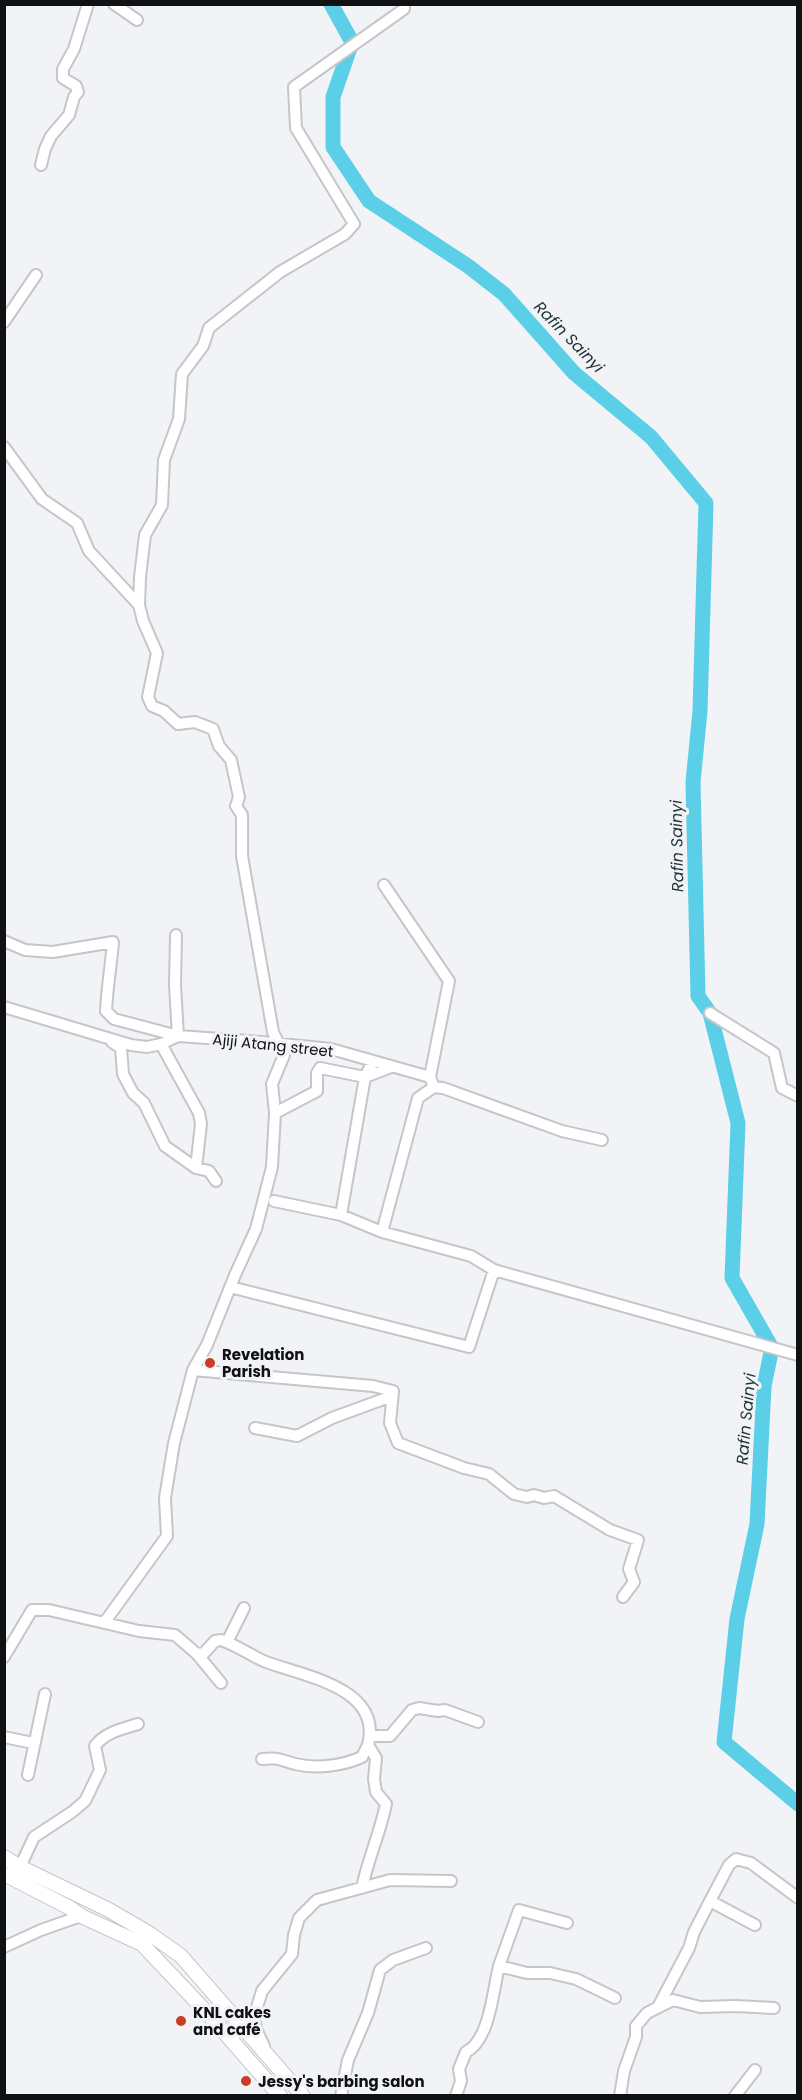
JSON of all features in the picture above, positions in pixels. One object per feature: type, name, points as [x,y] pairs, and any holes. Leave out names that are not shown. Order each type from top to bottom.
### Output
[{"type":"main road","points":[[4,1857],[109,1910],[150,1934],[181,1956],[303,2096]]},
{"type":"main road","points":[[4,1874],[81,1916],[142,1944],[211,2017],[276,2094]]},
{"type":"street","points":[[41,165],[51,136],[69,115],[74,97],[78,92],[76,86],[63,78],[63,69],[74,49],[88,4]]},
{"type":"street","points":[[114,4],[137,20]]},
{"type":"street","points":[[104,1623],[167,1536],[165,1498],[174,1443],[193,1370],[207,1346],[256,1229],[272,1167],[275,1113],[272,1084],[284,1055],[273,1032],[257,947],[242,856],[242,815],[236,806],[240,797],[231,760],[219,746],[213,729],[195,722],[178,724],[164,711],[152,706],[148,697],[157,653],[143,621],[140,605],[140,577],[145,535],[162,505],[164,460],[179,419],[182,374],[203,346],[209,328],[280,272],[345,234],[354,224],[296,128],[294,87],[404,9],[404,4]]},
{"type":"street","points":[[4,322],[36,276]]},
{"type":"street","points":[[4,447],[42,499],[77,523],[89,551],[140,605]]},
{"type":"street","points":[[382,1232],[418,1098],[432,1082],[449,981],[384,885]]},
{"type":"street","points":[[4,941],[25,950],[53,952],[113,942],[106,1011],[114,1019],[178,1036],[175,985],[176,935]]},
{"type":"street","name":"Ajiji Atang street","points":[[4,1007],[132,1045],[147,1047],[161,1044],[178,1036],[331,1049],[391,1067],[432,1082],[443,1089],[562,1131],[602,1140]]},
{"type":"street","points":[[710,1013],[774,1053],[782,1088],[798,1096]]},
{"type":"street","points":[[102,1035],[121,1048],[123,1074],[133,1094],[144,1103],[165,1146],[196,1168],[209,1171],[216,1181]]},
{"type":"street","points":[[161,1044],[199,1113],[201,1124],[196,1168]]},
{"type":"street","points":[[340,1215],[365,1077],[373,1061]]},
{"type":"street","points":[[275,1113],[317,1091],[317,1073],[320,1068],[365,1077],[391,1067]]},
{"type":"street","points":[[274,1201],[340,1215],[382,1232],[471,1256],[494,1270],[798,1354]]},
{"type":"street","points":[[230,1287],[469,1347],[494,1270]]},
{"type":"street","points":[[193,1370],[374,1386],[393,1391],[390,1423],[398,1443],[464,1468],[489,1474],[514,1494],[544,1498],[554,1496],[610,1530],[638,1540],[629,1569],[634,1582],[623,1597]]},
{"type":"street","points":[[255,1428],[297,1436],[332,1418],[392,1396]]},
{"type":"street","points":[[227,1642],[244,1608]]},
{"type":"street","points":[[4,1657],[32,1610],[49,1610],[146,1632],[175,1635],[197,1654],[221,1683]]},
{"type":"street","points":[[197,1654],[204,1653],[215,1641],[227,1642],[264,1661],[343,1689],[360,1704],[367,1715],[369,1741],[376,1758],[374,1779],[376,1792],[386,1804],[380,1830],[367,1863],[362,1888]]},
{"type":"street","points":[[28,1774],[45,1694]]},
{"type":"street","points":[[369,1741],[390,1736],[412,1710],[419,1708],[445,1710],[478,1722]]},
{"type":"street","points":[[20,1867],[34,1837],[85,1801],[100,1770],[95,1746],[100,1739],[138,1724]]},
{"type":"street","points":[[4,1737],[33,1743]]},
{"type":"street","points":[[262,1759],[279,1757],[296,1764],[348,1763],[362,1757],[369,1741]]},
{"type":"street","points":[[657,2008],[729,1865],[736,1859],[750,1863],[798,1898]]},
{"type":"street","points":[[268,2055],[256,2029],[254,2017],[262,1990],[292,1954],[299,1918],[317,1900],[390,1880],[452,1881]]},
{"type":"street","points":[[710,1901],[755,1925]]},
{"type":"street","points":[[456,2096],[461,2081],[459,2069],[466,2052],[472,2049],[484,2031],[499,1966],[519,1910],[567,1923]]},
{"type":"street","points":[[4,1947],[41,1930],[81,1916]]},
{"type":"street","points":[[341,2096],[348,2060],[368,2013],[380,1970],[393,1960],[426,1948]]},
{"type":"street","points":[[499,1966],[519,1972],[550,1973],[576,1979],[615,1998]]},
{"type":"street","points":[[620,2096],[624,2071],[636,2037],[636,2026],[647,2013],[674,2000],[700,2007],[774,2008]]},
{"type":"street","points":[[735,2096],[754,2070]]},
{"type":"waterway","name":"Rafin Sainyi","points":[[331,4],[352,42],[333,97],[333,147],[369,201],[468,266],[504,294],[574,373],[651,437],[706,503],[700,711],[693,782],[698,996],[710,1013],[738,1123],[732,1278],[772,1348],[764,1386],[757,1524],[737,1619],[724,1742],[798,1804]]},
{"type":"place","name":"Revelation Parish","points":[[210,1363]]},
{"type":"place","name":"KNL cakes and café","points":[[181,2021]]},
{"type":"place","name":"Jessy's barbing salon","points":[[246,2081]]}]
